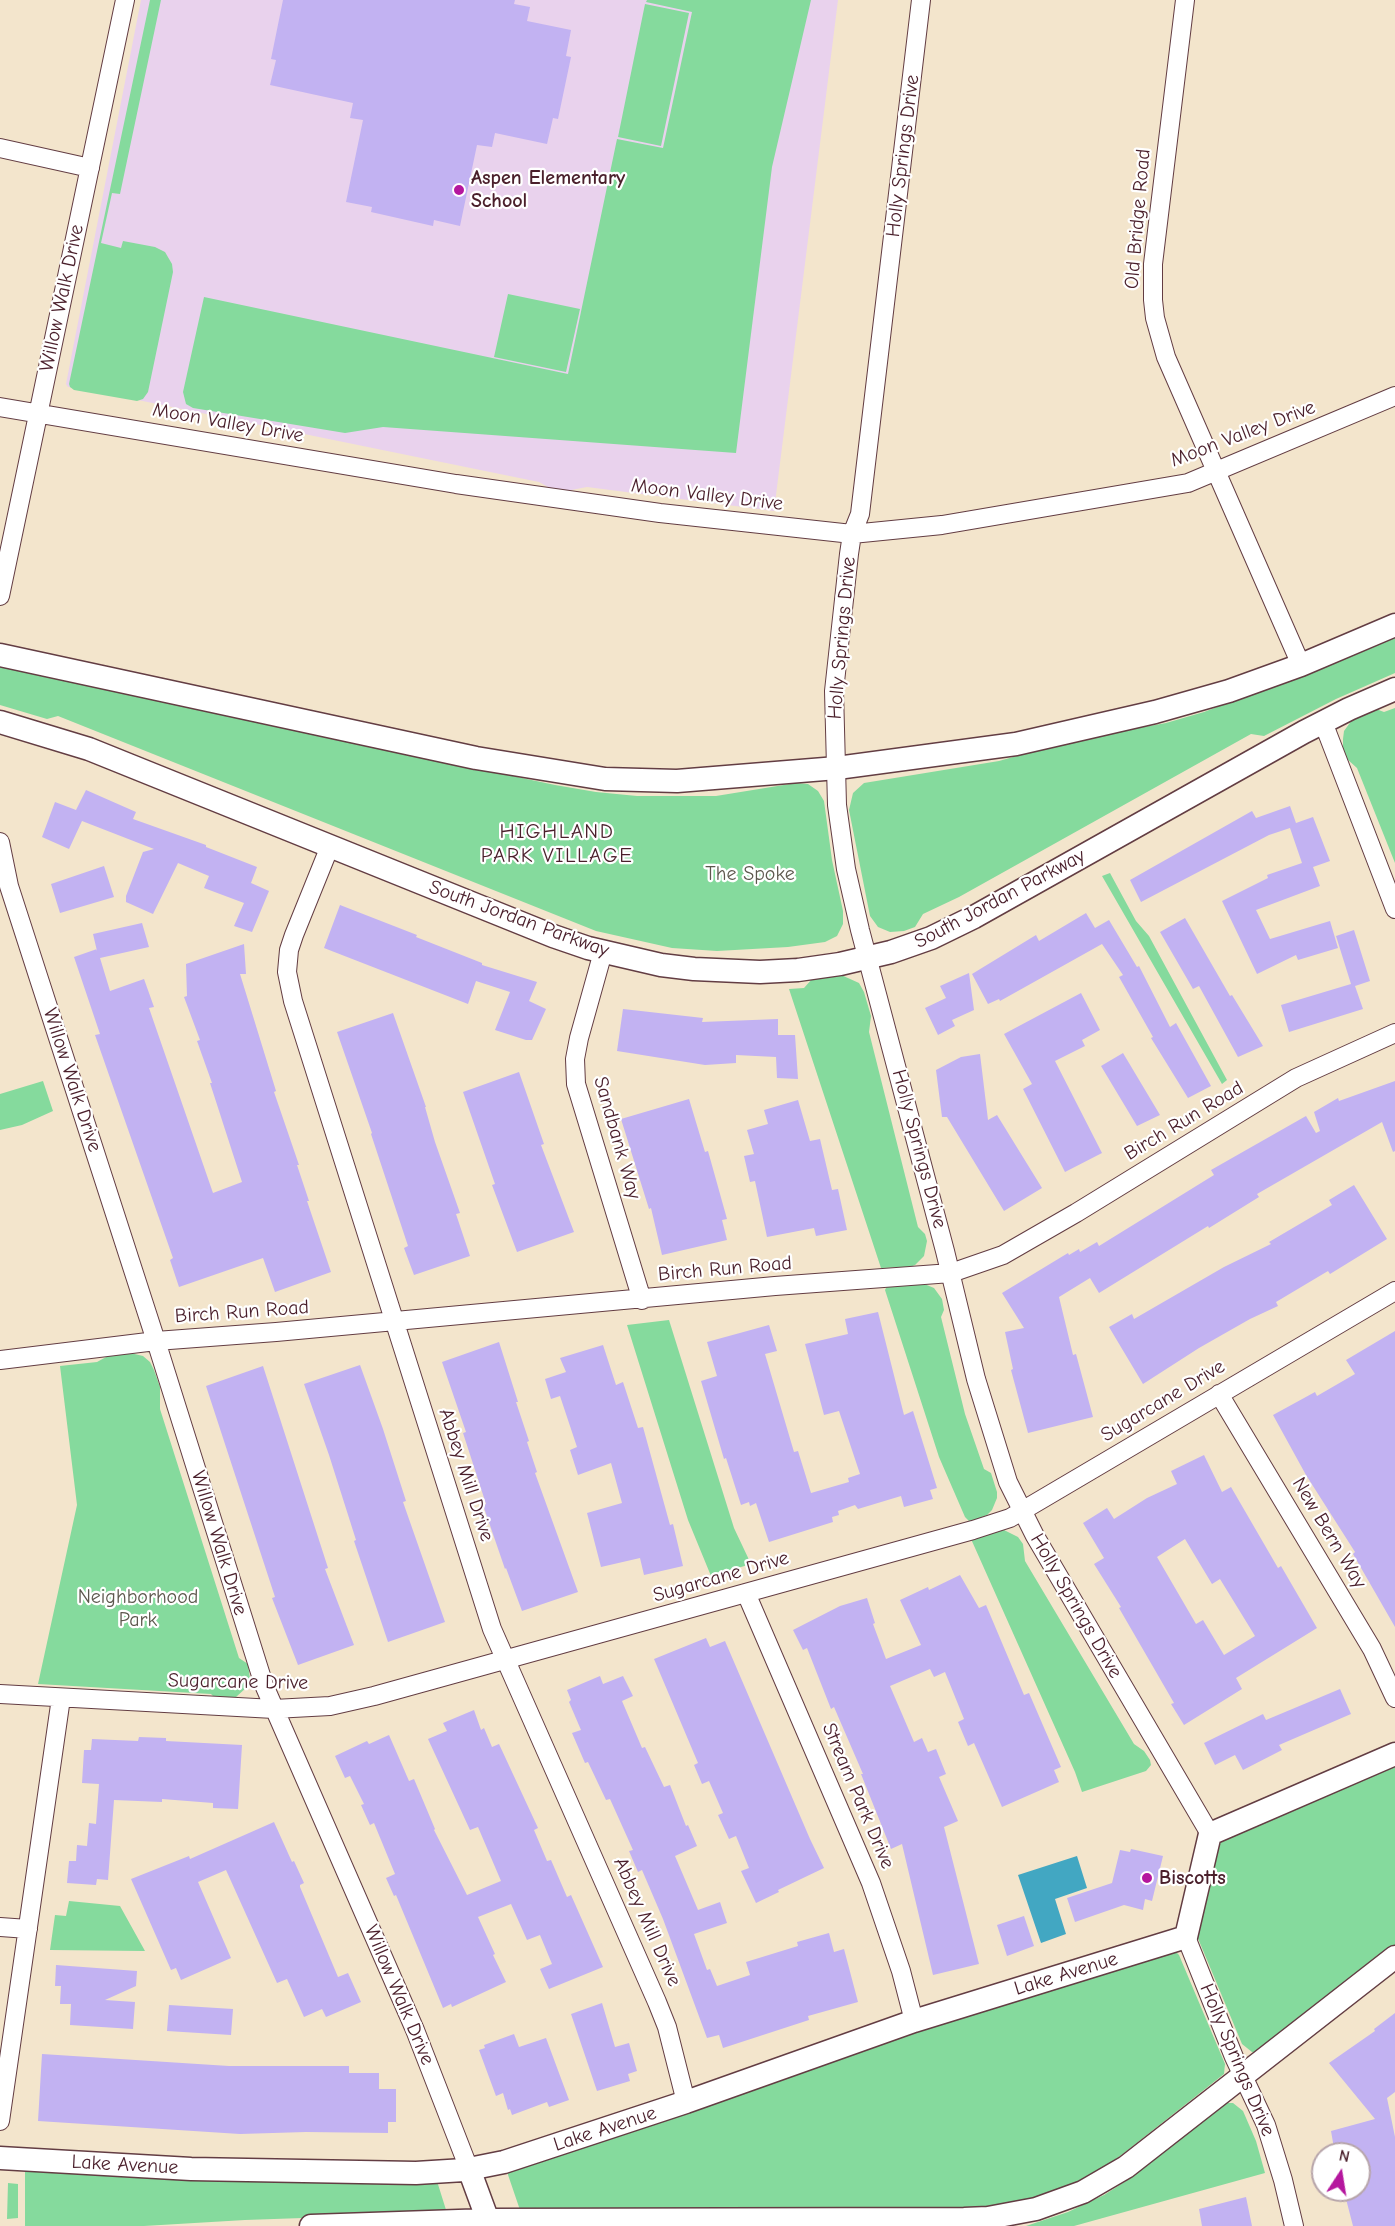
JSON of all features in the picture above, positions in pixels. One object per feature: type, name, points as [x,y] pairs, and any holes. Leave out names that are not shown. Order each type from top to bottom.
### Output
[{"type":"street","name":"Willow Walk Drive","points":[[0,596],[125,0]]},
{"type":"street","name":"Holly Springs Drive","points":[[921,0],[860,514],[852,534],[834,691],[833,727],[837,768],[837,805],[846,869],[951,1273],[976,1379],[1008,1482],[1035,1536],[1210,1834]]},
{"type":"street","name":"Old Bridge Road","points":[[1185,0],[1153,264],[1153,300],[1157,327],[1166,357],[1301,665]]},
{"type":"street","points":[[0,148],[90,168]]},
{"type":"street","name":"Moon Valley Drive","points":[[0,407],[456,484],[660,513],[852,534],[942,525],[1188,483],[1395,396]]},
{"type":"street","points":[[0,656],[476,758],[605,779],[677,781],[837,768],[1016,744],[1155,712],[1229,691],[1301,665],[1395,625]]},
{"type":"street","name":"South Jordan Parkway","points":[[0,722],[89,749],[553,936],[603,952],[661,964],[727,971],[798,970],[868,958],[908,947],[952,928],[1323,722],[1395,689]]},
{"type":"street","points":[[1323,722],[1395,909]]},
{"type":"street","name":"Willow Walk Drive","points":[[0,842],[9,885],[264,1685],[415,2030],[489,2223]]},
{"type":"street","name":"Abbey Mill Drive","points":[[330,846],[294,934],[288,959],[289,986],[393,1322],[492,1629],[657,2002],[686,2102]]},
{"type":"street","name":"Sandbank Way","points":[[603,952],[579,1038],[575,1059],[576,1084],[642,1300]]},
{"type":"street","name":"Birch Run Road","points":[[0,1360],[156,1341],[642,1300],[775,1286],[951,1273],[1003,1255],[1296,1078],[1395,1033]]},
{"type":"street","name":"Sugarcane Drive","points":[[0,1694],[274,1709],[307,1708],[352,1702],[973,1530],[1010,1518],[1395,1290]]},
{"type":"street","name":"New Bern Way","points":[[1220,1394],[1372,1649],[1395,1698]]},
{"type":"street","name":"Stream Park Drive","points":[[746,1593],[871,1883],[901,1971],[914,2021]]},
{"type":"street","points":[[0,2121],[61,1698]]},
{"type":"street","points":[[1185,1937],[1210,1834],[1395,1754]]},
{"type":"street","points":[[0,1927],[28,1929]]},
{"type":"street","name":"Holly Springs Drive","points":[[1185,1937],[1266,2125],[1276,2152],[1294,2226]]},
{"type":"street","name":"Lake Avenue","points":[[0,2158],[266,2171],[416,2173],[469,2169],[504,2162],[686,2102],[914,2021],[1185,1937]]},
{"type":"street","points":[[310,2226],[964,2219],[1012,2214],[1060,2201],[1106,2180],[1144,2154],[1395,1957]]},
{"type":"shaded area","name":"Aspen Elementary School","points":[[141,0],[838,0],[774,511],[587,487],[566,491],[550,488],[539,482],[68,387],[66,384]]},
{"type":"green space","points":[[150,0],[161,0],[120,194],[112,193],[101,243],[121,248],[123,241],[155,247],[165,252],[172,264],[173,272],[148,392],[143,399],[137,401],[74,390],[69,384]]},
{"type":"green space","points":[[647,0],[811,0],[772,167],[736,453],[383,427],[345,433],[193,408],[186,404],[183,392],[204,297],[568,374],[617,139],[663,148],[692,12],[646,2]]},
{"type":"green space","points":[[645,4],[689,13],[661,146],[618,137]]},
{"type":"green space","points":[[508,294],[580,309],[566,372],[494,357]]},
{"type":"green space","points":[[1395,633],[1395,673],[1336,699],[1264,736],[1251,734],[959,897],[923,914],[915,927],[890,932],[878,927],[870,916],[849,810],[853,793],[864,783],[999,761],[1077,739],[1166,723],[1204,712],[1277,684]]},
{"type":"green space","name":"The Spoke","points":[[0,667],[596,792],[637,796],[716,796],[796,783],[808,784],[818,791],[824,801],[832,860],[843,911],[843,924],[837,936],[825,942],[788,947],[717,951],[672,948],[596,931],[58,716],[47,719],[0,705]]},
{"type":"green space","points":[[1395,708],[1395,863],[1357,768],[1347,759],[1343,739],[1344,731],[1352,720],[1376,709],[1384,712]]},
{"type":"green space","points":[[1110,873],[1136,921],[1149,936],[1227,1080],[1222,1084],[1102,876]]},
{"type":"green space","points":[[839,974],[859,983],[864,992],[871,1016],[869,1032],[918,1227],[925,1234],[927,1241],[924,1256],[910,1267],[881,1268],[789,989],[804,988],[812,979]]},
{"type":"green space","points":[[43,1081],[53,1111],[22,1125],[0,1130],[0,1094]]},
{"type":"green space","points":[[922,1283],[934,1288],[942,1299],[944,1310],[941,1317],[965,1414],[984,1469],[991,1473],[997,1492],[992,1510],[987,1515],[970,1522],[965,1517],[939,1457],[885,1290],[887,1286]]},
{"type":"green space","points":[[669,1320],[734,1528],[751,1564],[711,1576],[688,1520],[627,1325]]},
{"type":"green space","name":"Neighborhood Park","points":[[126,1352],[143,1356],[154,1370],[160,1387],[160,1409],[239,1658],[248,1664],[250,1679],[247,1687],[229,1700],[215,1698],[211,1694],[38,1684],[77,1505],[60,1366],[97,1362],[108,1356]]},
{"type":"green space","points":[[1004,1530],[1018,1537],[1023,1544],[1025,1561],[1134,1744],[1144,1751],[1150,1760],[1151,1765],[1146,1771],[1082,1792],[971,1539]]},
{"type":"green space","points":[[1395,1763],[1395,1947],[1256,2053],[1252,2052],[1242,2044],[1197,1936],[1219,1845],[1222,1841]]},
{"type":"green space","points":[[69,1901],[120,1906],[145,1951],[50,1950],[55,1915],[66,1916]]},
{"type":"green space","points":[[1164,1947],[1179,1955],[1225,2064],[1224,2074],[1105,2167],[1064,2189],[1042,2197],[990,2208],[520,2210],[505,2166]]},
{"type":"green space","points":[[1226,2103],[1233,2103],[1243,2111],[1256,2141],[1265,2173],[1074,2226],[1026,2226],[1068,2212],[1104,2195],[1195,2128],[1199,2118]]},
{"type":"green space","points":[[25,2165],[436,2178],[447,2213],[144,2226],[25,2226]]},
{"type":"green space","points":[[8,2183],[18,2184],[18,2218],[7,2219]]},
{"type":"water","points":[[1077,1856],[1087,1888],[1055,1899],[1066,1934],[1041,1943],[1018,1875]]},
{"type":"building","name":"Aspen Elementary School","points":[[283,0],[515,0],[514,4],[530,7],[527,21],[571,30],[566,56],[571,57],[558,119],[553,118],[547,144],[495,133],[492,147],[477,145],[460,226],[434,220],[433,226],[371,212],[372,207],[346,202],[363,120],[350,118],[353,103],[270,85],[276,60],[271,59]]},
{"type":"building","points":[[86,790],[136,812],[133,819],[206,845],[206,847],[257,867],[251,883],[269,891],[252,932],[234,926],[244,903],[204,888],[209,876],[178,863],[153,914],[126,902],[126,896],[143,852],[154,849],[82,821],[69,849],[42,837],[55,802],[76,810]]},
{"type":"building","points":[[1290,806],[1296,823],[1313,817],[1330,861],[1313,867],[1320,886],[1256,910],[1270,939],[1330,921],[1338,948],[1298,960],[1296,955],[1257,974],[1222,901],[1268,878],[1267,875],[1302,863],[1290,828],[1269,835],[1141,902],[1130,880],[1252,811],[1256,818]]},
{"type":"building","points":[[104,866],[114,897],[60,913],[51,884]]},
{"type":"building","points":[[340,905],[417,935],[416,937],[482,963],[482,965],[537,982],[529,1001],[546,1009],[532,1040],[495,1030],[510,992],[476,981],[468,1004],[324,948]]},
{"type":"building","points":[[1086,913],[1095,928],[1109,920],[1137,967],[1139,966],[1170,1027],[1176,1023],[1211,1086],[1188,1098],[1151,1038],[1153,1037],[1119,977],[1123,975],[1102,944],[1000,1001],[999,999],[988,1004],[972,974],[1036,935],[1039,941]]},
{"type":"building","points":[[1185,918],[1230,996],[1232,995],[1263,1046],[1238,1057],[1199,986],[1193,989],[1160,932]]},
{"type":"building","points":[[142,923],[149,947],[100,958],[110,991],[144,979],[154,1007],[149,1008],[213,1193],[242,1182],[197,1041],[200,1040],[184,997],[187,996],[186,964],[244,944],[246,974],[240,974],[276,1091],[274,1092],[299,1165],[297,1165],[309,1201],[307,1201],[331,1272],[275,1292],[263,1258],[179,1287],[170,1260],[173,1258],[95,1035],[100,1034],[74,957],[97,949],[93,934]]},
{"type":"building","points":[[1354,930],[1370,981],[1355,986],[1363,1009],[1289,1032],[1281,1005],[1351,984],[1336,936]]},
{"type":"building","points":[[969,973],[974,1010],[952,1020],[955,1026],[938,1035],[925,1008],[946,998],[940,986]]},
{"type":"building","points":[[1081,993],[1100,1030],[1082,1040],[1085,1046],[1055,1061],[1102,1153],[1065,1172],[1023,1089],[1032,1084],[1004,1034]]},
{"type":"building","points":[[623,1009],[703,1018],[702,1022],[778,1019],[778,1035],[795,1035],[798,1079],[777,1078],[776,1057],[736,1055],[736,1063],[705,1065],[617,1051]]},
{"type":"building","points":[[393,1013],[460,1213],[456,1214],[470,1256],[414,1275],[404,1248],[408,1246],[337,1032]]},
{"type":"building","points":[[1123,1053],[1160,1115],[1137,1126],[1101,1066]]},
{"type":"building","points":[[980,1054],[988,1120],[997,1115],[1042,1188],[1004,1211],[947,1117],[942,1117],[936,1070],[961,1057]]},
{"type":"building","points":[[519,1072],[544,1144],[541,1145],[574,1232],[517,1252],[492,1185],[495,1184],[463,1092]]},
{"type":"building","points":[[1395,1081],[1395,1151],[1393,1152],[1382,1122],[1257,1194],[1259,1197],[1099,1293],[1090,1278],[1059,1297],[1073,1355],[1076,1354],[1093,1417],[1028,1433],[1011,1370],[1013,1369],[1005,1332],[1024,1328],[1002,1293],[1068,1253],[1069,1255],[1079,1249],[1080,1252],[1097,1242],[1099,1246],[1214,1175],[1211,1170],[1306,1116],[1316,1133],[1320,1131],[1314,1112],[1338,1098],[1339,1101]]},
{"type":"building","points":[[689,1099],[705,1152],[708,1151],[727,1219],[722,1220],[727,1240],[662,1255],[651,1208],[649,1209],[621,1119]]},
{"type":"building","points":[[798,1100],[810,1141],[820,1139],[832,1190],[838,1189],[847,1230],[816,1236],[814,1228],[767,1237],[755,1181],[750,1182],[744,1156],[754,1154],[747,1130],[768,1124],[764,1110]]},
{"type":"building","points":[[1354,1185],[1387,1239],[1330,1274],[1328,1271],[1276,1302],[1278,1306],[1199,1348],[1143,1384],[1109,1327],[1132,1314],[1134,1319],[1224,1267],[1271,1244],[1269,1242],[1332,1205],[1329,1200]]},
{"type":"building","points":[[878,1312],[904,1415],[913,1411],[937,1488],[930,1490],[933,1499],[904,1507],[901,1496],[858,1509],[855,1505],[838,1511],[839,1515],[832,1517],[833,1522],[769,1542],[756,1503],[750,1506],[749,1502],[741,1505],[726,1458],[724,1459],[701,1381],[717,1376],[707,1342],[769,1325],[777,1351],[765,1354],[794,1452],[798,1451],[811,1493],[849,1482],[848,1478],[860,1474],[839,1411],[824,1415],[805,1344],[848,1334],[845,1319]]},
{"type":"building","points":[[1395,1331],[1395,1627],[1353,1554],[1355,1552],[1306,1475],[1273,1415],[1315,1392],[1317,1396],[1355,1374],[1346,1360]]},
{"type":"building","points":[[499,1342],[529,1441],[527,1442],[537,1472],[535,1473],[578,1592],[522,1611],[483,1505],[486,1504],[463,1433],[466,1432],[442,1362]]},
{"type":"building","points":[[603,1345],[616,1385],[623,1382],[638,1428],[643,1427],[670,1525],[673,1524],[683,1566],[644,1575],[640,1558],[601,1567],[587,1513],[622,1503],[611,1463],[578,1475],[570,1450],[577,1447],[560,1396],[551,1399],[545,1379],[566,1372],[560,1358]]},
{"type":"building","points":[[360,1365],[406,1501],[403,1502],[445,1622],[388,1642],[304,1384]]},
{"type":"building","points":[[263,1366],[328,1568],[325,1569],[354,1645],[298,1665],[272,1598],[275,1597],[206,1386]]},
{"type":"building","points":[[1204,1455],[1222,1492],[1231,1487],[1278,1568],[1281,1566],[1317,1628],[1236,1678],[1242,1689],[1184,1725],[1171,1704],[1174,1703],[1119,1608],[1121,1607],[1094,1564],[1104,1558],[1083,1523],[1107,1508],[1114,1519],[1147,1498],[1177,1484],[1171,1471]],"holes":[[[1185,1539],[1212,1584],[1220,1579],[1255,1636],[1224,1655],[1203,1620],[1196,1624],[1157,1557]]]},
{"type":"building","points":[[960,1575],[979,1608],[986,1605],[1024,1695],[1029,1693],[1061,1767],[1054,1770],[1059,1782],[1002,1807],[974,1743],[968,1746],[958,1722],[964,1719],[945,1672],[934,1677],[930,1669],[890,1686],[914,1742],[922,1738],[928,1752],[936,1749],[946,1774],[939,1777],[958,1821],[944,1827],[979,1964],[933,1975],[902,1844],[891,1849],[861,1774],[863,1774],[834,1707],[831,1709],[807,1648],[803,1650],[793,1630],[840,1606],[867,1598],[875,1623],[873,1624],[886,1659],[921,1645],[900,1600],[928,1587],[929,1590]]},
{"type":"building","points":[[706,1638],[710,1647],[725,1641],[824,1868],[756,1903],[741,1871],[749,1868],[736,1836],[729,1839],[718,1815],[723,1813],[709,1781],[702,1784],[694,1765],[698,1763],[654,1659]]},
{"type":"building","points":[[600,1676],[603,1684],[623,1676],[633,1696],[622,1701],[642,1748],[645,1747],[664,1787],[670,1785],[686,1826],[688,1825],[697,1846],[675,1856],[698,1910],[720,1902],[727,1923],[694,1934],[707,1970],[710,1969],[717,1986],[750,1975],[746,1962],[798,1946],[797,1942],[829,1933],[834,1952],[844,1949],[858,2002],[808,2016],[809,2020],[723,2048],[719,2035],[707,2038],[663,1919],[642,1870],[638,1872],[629,1851],[633,1850],[610,1799],[606,1800],[588,1762],[585,1763],[572,1733],[581,1730],[569,1702],[571,1700],[567,1690]]},
{"type":"building","points":[[1340,1689],[1351,1714],[1279,1745],[1282,1750],[1243,1770],[1235,1755],[1215,1765],[1204,1743],[1263,1714],[1266,1720]]},
{"type":"building","points":[[474,1710],[481,1730],[484,1728],[492,1747],[499,1744],[538,1828],[534,1830],[547,1861],[551,1860],[567,1897],[571,1895],[603,1967],[549,1989],[540,1969],[552,1964],[540,1935],[527,1940],[511,1904],[478,1917],[506,1982],[452,2007],[451,2004],[443,2008],[396,1895],[394,1896],[386,1878],[395,1874],[374,1823],[370,1825],[361,1805],[364,1804],[350,1776],[345,1778],[335,1756],[367,1741],[369,1744],[389,1735],[409,1781],[414,1779],[434,1830],[467,1895],[501,1881],[478,1827],[470,1830],[428,1739],[447,1731],[443,1723]]},
{"type":"building","points":[[139,1737],[166,1738],[166,1741],[242,1745],[238,1809],[213,1808],[213,1803],[162,1799],[162,1802],[114,1800],[108,1880],[97,1879],[96,1885],[67,1883],[69,1861],[76,1861],[77,1845],[87,1846],[89,1823],[96,1824],[99,1784],[82,1783],[84,1750],[91,1750],[92,1739],[138,1741]]},
{"type":"building","points":[[274,1822],[304,1883],[300,1887],[338,1977],[348,1973],[361,2002],[326,2017],[322,2009],[304,2017],[287,1979],[277,1983],[226,1870],[198,1882],[231,1958],[181,1980],[176,1968],[171,1970],[131,1879],[189,1856],[190,1859]]},
{"type":"building","points":[[1131,1849],[1163,1856],[1152,1901],[1145,1899],[1143,1910],[1124,1905],[1075,1922],[1067,1898],[1112,1883],[1120,1850],[1130,1852]]},
{"type":"building","points":[[1024,1916],[1034,1946],[1007,1956],[997,1925]]},
{"type":"building","points":[[56,1965],[137,1971],[136,1986],[105,2000],[135,2002],[133,2029],[70,2025],[71,2004],[60,2004],[61,1986],[55,1986]]},
{"type":"building","points":[[602,2003],[615,2047],[629,2043],[637,2071],[628,2074],[630,2081],[597,2091],[571,2014]]},
{"type":"building","points":[[169,2005],[233,2009],[231,2035],[167,2031]]},
{"type":"building","points":[[1395,2013],[1395,2092],[1387,2098],[1395,2137],[1395,2226],[1353,2226],[1347,2202],[1371,2202],[1371,2142],[1333,2142],[1331,2131],[1375,2119],[1329,2063],[1375,2031],[1374,2029]]},
{"type":"building","points":[[514,2034],[519,2047],[546,2038],[569,2100],[549,2107],[547,2102],[512,2115],[510,2109],[508,2110],[503,2093],[496,2096],[479,2050],[485,2048],[484,2045]]},
{"type":"building","points":[[42,2054],[229,2066],[349,2066],[349,2073],[379,2073],[379,2089],[396,2089],[396,2122],[388,2122],[388,2133],[240,2134],[38,2121]]},
{"type":"building","points":[[1246,2197],[1252,2226],[1202,2226],[1199,2209]]},
{"type":"place","name":"Aspen Elementary School","points":[[459,190]]},
{"type":"place","name":"Biscotts","points":[[1147,1878]]},
{"type":"district","name":"HIGHLAND PARK VILLAGE","points":[[557,844]]}]
